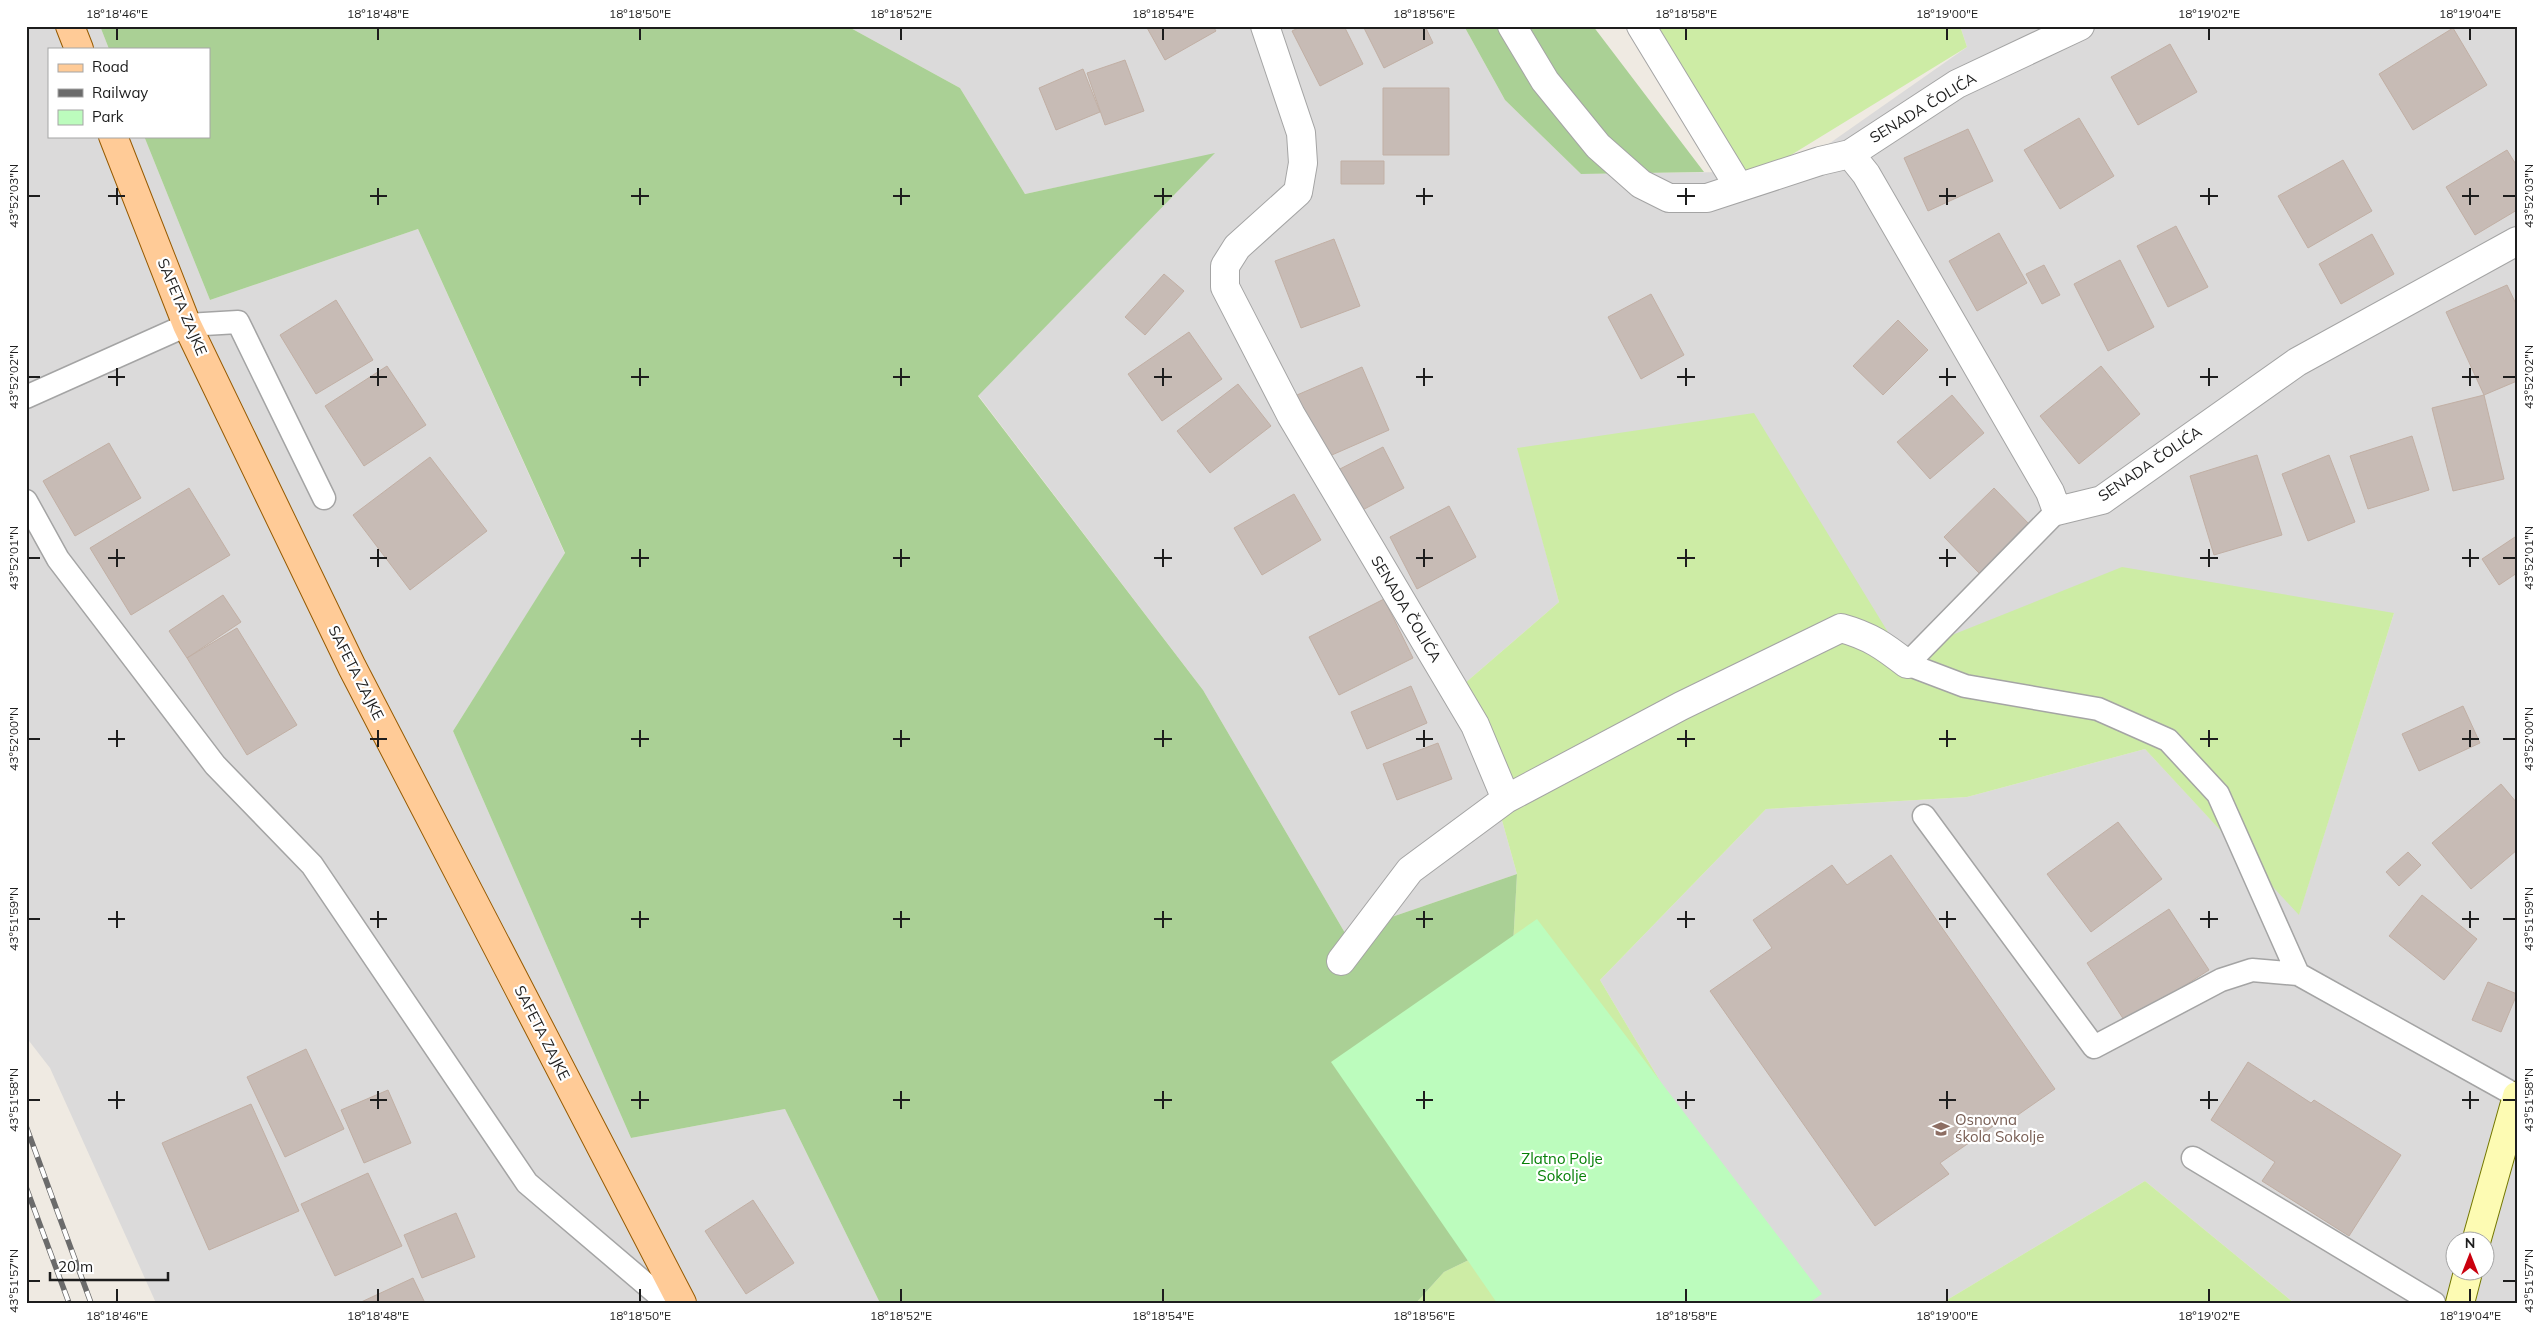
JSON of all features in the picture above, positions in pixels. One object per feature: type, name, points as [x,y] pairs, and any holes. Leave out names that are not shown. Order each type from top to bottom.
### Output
[{"type":"main road","points":[[70,26],[79,48]]},
{"type":"main road","name":"SAFETA ZAJKE","points":[[114,138],[188,324],[352,667],[682,1303]]},
{"type":"street","name":"SENADA ČOLIĆA","points":[[1265,26],[1301,133],[1303,162],[1298,192],[1237,247],[1225,266],[1225,287],[1291,415],[1475,725],[1506,799]]},
{"type":"street","name":"SENADA ČOLIĆA","points":[[1512,26],[1545,81],[1598,146],[1641,184],[1669,198],[1707,198],[1820,160],[1850,154],[1957,84],[2080,26]]},
{"type":"street","points":[[1640,26],[1739,187]]},
{"type":"street","points":[[1850,154],[1866,174],[2050,492],[2057,511]]},
{"type":"street","name":"SENADA ČOLIĆA","points":[[2057,511],[2102,500],[2297,362],[2517,242]]},
{"type":"street","points":[[1341,961],[1410,870],[1506,799],[1681,706],[1841,628],[1878,641],[1907,664]]},
{"type":"street","points":[[2479,1232],[2517,1096]]},
{"type":"street","points":[[2460,1303],[2465,1282]]},
{"type":"lane","points":[[26,397],[188,324],[238,322],[324,498]]},
{"type":"lane","points":[[26,501],[58,559],[215,765],[312,865],[527,1183],[668,1303]]},
{"type":"lane","points":[[2057,511],[1907,664],[1965,686],[2098,709],[2168,740],[2218,794],[2298,974]]},
{"type":"lane","points":[[1924,816],[2094,1047],[2221,980],[2252,970],[2298,974],[2517,1096]]},
{"type":"lane","points":[[2193,1158],[2434,1303]]},
{"type":"shaded area","points":[[26,26],[100,26],[109,48],[48,48],[48,138],[145,138],[210,300],[418,229],[565,554],[453,731],[631,1138],[785,1109],[880,1303],[156,1303],[50,1068],[26,1037]]},
{"type":"shaded area","points":[[847,26],[1464,26],[1505,100],[1581,174],[1790,171],[1967,47],[1960,26],[2517,26],[2517,1303],[2294,1303],[2145,1181],[1942,1303],[1792,1303],[1600,980],[1766,809],[1967,797],[2145,749],[2299,914],[2394,613],[1902,655],[1518,448],[1559,602],[1464,684],[1517,874],[1345,933],[1203,690],[978,395],[1214,154],[1025,194],[960,88]]},
{"type":"green space","points":[[100,26],[847,26],[960,88],[1025,194],[1215,153],[978,396],[1203,690],[1345,933],[1517,874],[1513,946],[1475,1257],[1444,1272],[1416,1303],[880,1303],[785,1109],[631,1138],[453,731],[565,553],[418,229],[210,300],[145,138],[210,138],[210,48],[109,48]]},
{"type":"green space","points":[[1464,26],[1593,26],[1704,172],[1581,174],[1505,100]]},
{"type":"green space","points":[[1641,26],[1960,26],[1967,47],[1739,187]]},
{"type":"green space","points":[[1754,413],[1902,655],[2122,567],[2394,613],[2299,915],[2145,749],[1967,797],[1766,809],[1600,980],[1792,1303],[1513,946],[1517,874],[1464,684],[1559,602],[1517,448]]},
{"type":"green space","name":"Zlatno Polje Sokolje","points":[[1537,919],[1822,1294],[1809,1303],[1497,1303],[1331,1062]]},
{"type":"green space","points":[[2145,1181],[2294,1303],[1942,1303]]},
{"type":"green space","points":[[1475,1257],[1515,1303],[1416,1303],[1444,1272]]},
{"type":"building","points":[[1146,26],[1213,26],[1216,31],[1165,60]]},
{"type":"building","points":[[1302,26],[1344,26],[1363,64],[1320,86],[1292,31]]},
{"type":"building","points":[[1363,26],[1425,26],[1433,43],[1384,68]]},
{"type":"building","points":[[2453,28],[2487,85],[2413,130],[2379,74]]},
{"type":"building","points":[[2170,44],[2197,92],[2138,125],[2111,77]]},
{"type":"building","points":[[1125,60],[1144,111],[1105,125],[1087,73]]},
{"type":"building","points":[[1083,69],[1100,112],[1056,130],[1039,88]]},
{"type":"building","points":[[1383,88],[1449,88],[1449,155],[1383,155]]},
{"type":"building","points":[[2079,118],[2114,176],[2060,209],[2024,150]]},
{"type":"building","points":[[1968,129],[1993,181],[1928,211],[1904,158]]},
{"type":"building","points":[[2507,150],[2517,166],[2517,210],[2475,235],[2446,187]]},
{"type":"building","points":[[2343,160],[2372,211],[2308,248],[2278,196]]},
{"type":"building","points":[[1341,161],[1384,161],[1384,184],[1341,184]]},
{"type":"building","points":[[2176,226],[2208,287],[2168,307],[2137,246]]},
{"type":"building","points":[[1999,233],[2027,283],[1977,311],[1949,261]]},
{"type":"building","points":[[2372,234],[2394,274],[2341,304],[2319,264]]},
{"type":"building","points":[[1334,239],[1360,306],[1301,328],[1275,261]]},
{"type":"building","points":[[2120,260],[2154,327],[2108,351],[2074,284]]},
{"type":"building","points":[[2044,265],[2060,295],[2042,304],[2026,274]]},
{"type":"building","points":[[1164,274],[1184,291],[1145,335],[1125,317]]},
{"type":"building","points":[[2507,285],[2517,306],[2517,381],[2484,395],[2446,312]]},
{"type":"building","points":[[1651,294],[1684,355],[1641,379],[1608,317]]},
{"type":"building","points":[[336,300],[373,360],[316,394],[280,335]]},
{"type":"building","points":[[1898,320],[1928,350],[1883,395],[1853,366]]},
{"type":"building","points":[[1189,332],[1222,379],[1162,421],[1128,374]]},
{"type":"building","points":[[387,366],[426,425],[364,466],[325,406]]},
{"type":"building","points":[[2101,366],[2140,414],[2079,464],[2040,416]]},
{"type":"building","points":[[1362,367],[1389,430],[1325,458],[1297,395]]},
{"type":"building","points":[[1238,384],[1271,426],[1210,473],[1177,431]]},
{"type":"building","points":[[1952,395],[1984,433],[1930,479],[1897,442]]},
{"type":"building","points":[[2484,395],[2504,479],[2453,491],[2432,408]]},
{"type":"building","points":[[2412,436],[2429,490],[2368,509],[2350,456]]},
{"type":"building","points":[[109,443],[141,498],[75,536],[43,481]]},
{"type":"building","points":[[1383,447],[1404,488],[1355,514],[1334,472]]},
{"type":"building","points":[[2257,455],[2282,535],[2214,555],[2190,476]]},
{"type":"building","points":[[2329,455],[2355,522],[2308,541],[2282,474]]},
{"type":"building","points":[[430,457],[487,531],[410,590],[353,515]]},
{"type":"building","points":[[189,488],[230,555],[131,615],[90,548]]},
{"type":"building","points":[[1994,488],[2030,525],[1979,573],[1944,537]]},
{"type":"building","points":[[1294,494],[1321,540],[1262,575],[1234,528]]},
{"type":"building","points":[[1449,506],[1476,557],[1417,589],[1390,537]]},
{"type":"building","points":[[2515,537],[2517,540],[2517,573],[2499,585],[2482,559]]},
{"type":"building","points":[[223,595],[241,622],[187,658],[169,631]]},
{"type":"building","points":[[1384,599],[1413,658],[1339,695],[1309,637]]},
{"type":"building","points":[[237,628],[297,725],[247,755],[187,658]]},
{"type":"building","points":[[1411,686],[1427,723],[1367,749],[1351,712]]},
{"type":"building","points":[[2463,706],[2480,743],[2419,771],[2402,734]]},
{"type":"building","points":[[1438,743],[1452,779],[1397,800],[1383,764]]},
{"type":"building","points":[[2501,784],[2517,803],[2517,850],[2471,889],[2432,843]]},
{"type":"building","points":[[2118,822],[2162,879],[2091,932],[2047,874]]},
{"type":"building","points":[[2408,852],[2421,865],[2399,886],[2386,872]]},
{"type":"building","points":[[1891,855],[2055,1089],[2002,1126],[1999,1122],[1940,1163],[1949,1174],[1875,1226],[1710,991],[1772,948],[1753,920],[1832,865],[1847,885]]},
{"type":"building","points":[[2422,895],[2477,939],[2444,980],[2389,936]]},
{"type":"building","points":[[2169,909],[2209,970],[2126,1023],[2087,963]]},
{"type":"building","points":[[2488,982],[2517,994],[2501,1032],[2472,1020]]},
{"type":"building","points":[[306,1049],[344,1129],[285,1157],[247,1077]]},
{"type":"building","points":[[2248,1062],[2311,1103],[2314,1100],[2401,1155],[2349,1236],[2262,1181],[2275,1162],[2211,1120]]},
{"type":"building","points":[[388,1090],[411,1143],[364,1163],[341,1110]]},
{"type":"building","points":[[251,1104],[299,1211],[209,1250],[162,1143]]},
{"type":"building","points":[[368,1173],[402,1246],[335,1276],[301,1204]]},
{"type":"building","points":[[753,1200],[794,1263],[746,1294],[705,1231]]},
{"type":"building","points":[[456,1213],[475,1257],[422,1278],[404,1235]]},
{"type":"building","points":[[413,1278],[425,1303],[359,1303]]},
{"type":"railway","points":[[26,1126],[91,1303]]},
{"type":"railway","points":[[26,1187],[69,1303]]},
{"type":"place","name":"Osnovna śkola Sokolje","points":[[1941,1129]]}]
